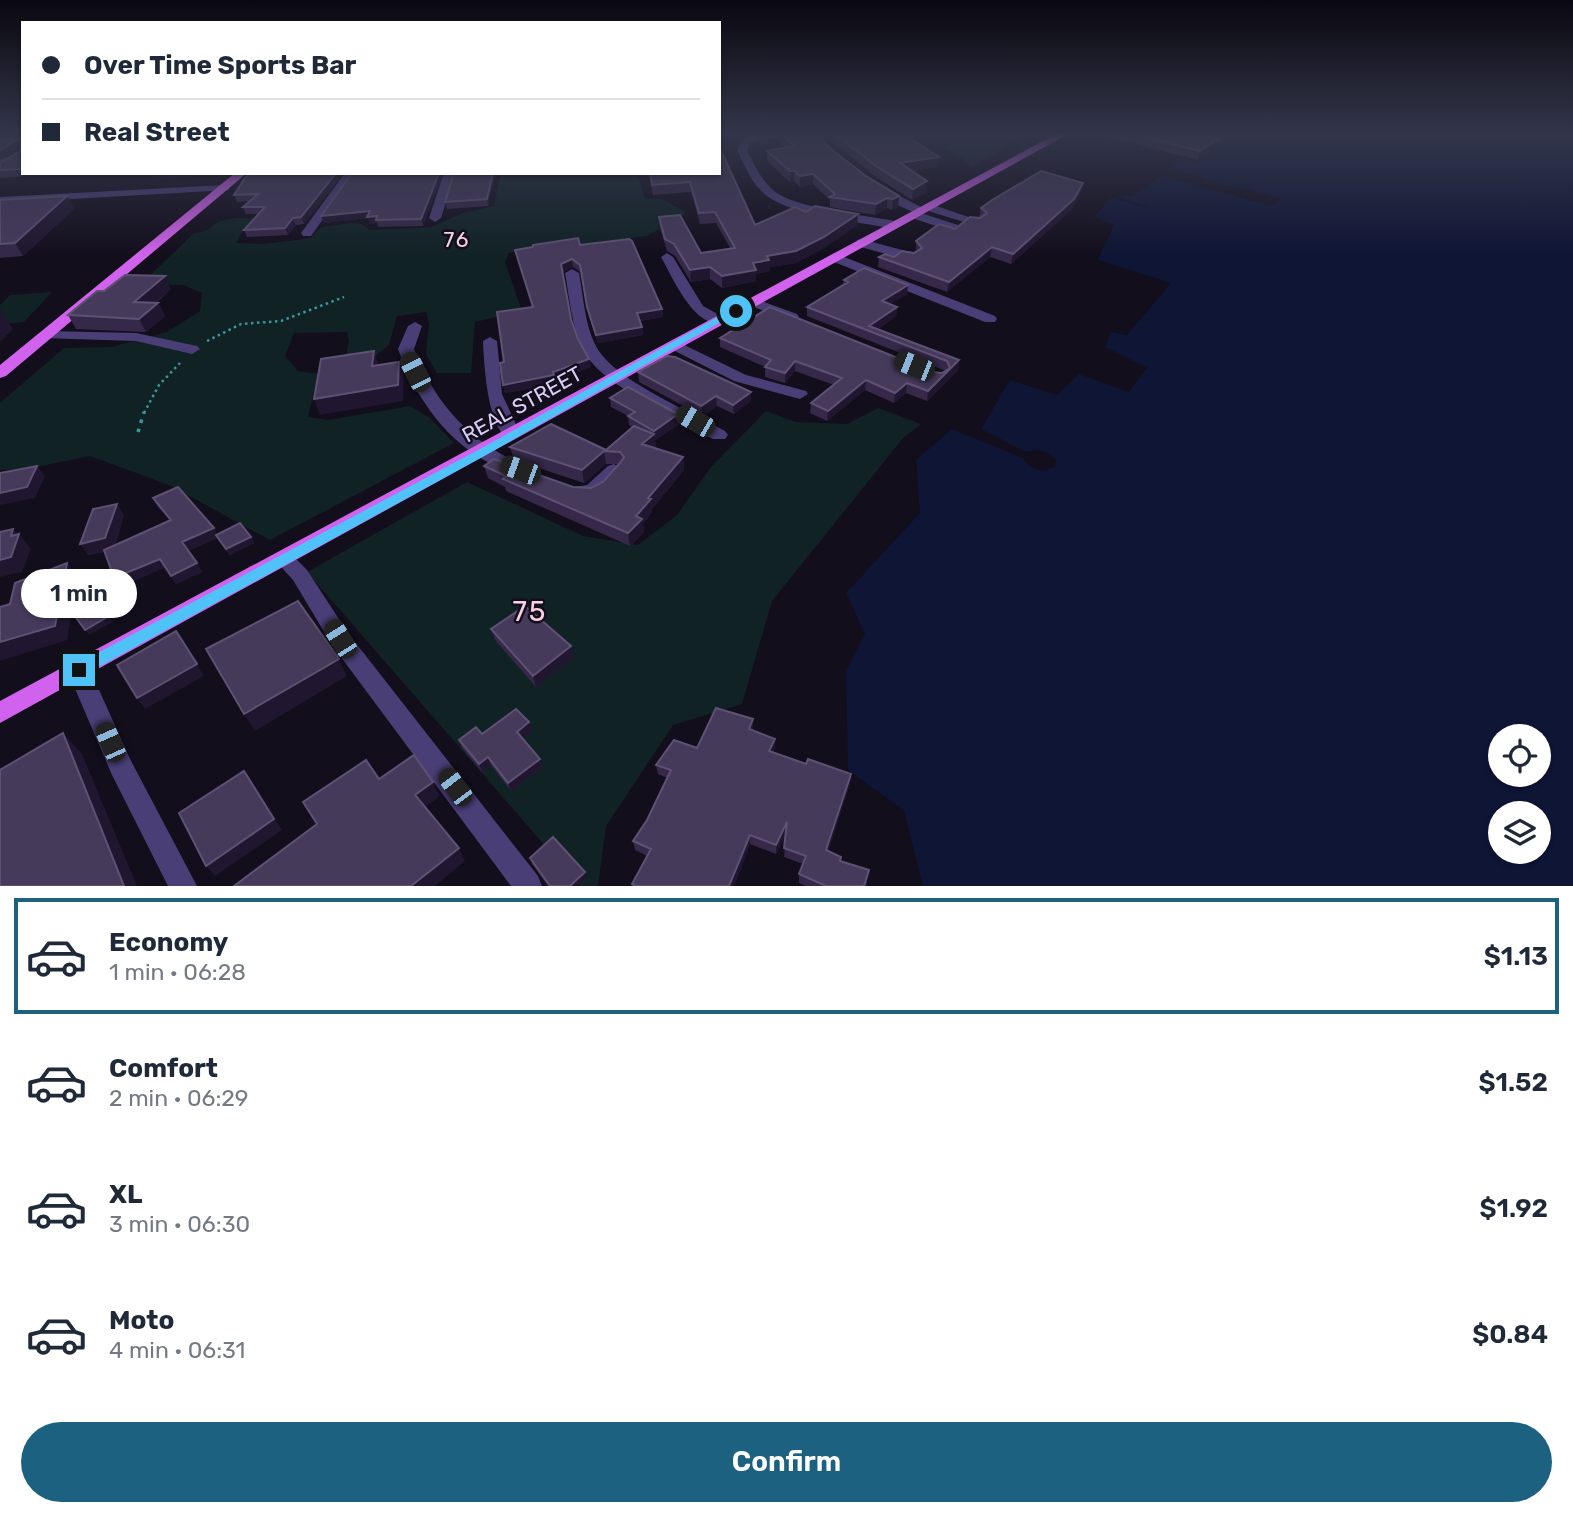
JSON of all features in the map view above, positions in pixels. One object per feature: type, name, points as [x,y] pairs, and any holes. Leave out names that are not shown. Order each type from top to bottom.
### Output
[{"type":"main road","name":"REAL STREET","points":[[0,713],[988,174]]},
{"type":"main road","points":[[0,373],[240,175]]},
{"type":"street","points":[[755,174],[773,196],[792,204],[895,225]]},
{"type":"street","points":[[307,233],[350,175]]},
{"type":"street","points":[[435,218],[449,175]]},
{"type":"street","points":[[872,182],[897,201],[954,228]]},
{"type":"street","points":[[0,200],[225,188]]},
{"type":"street","points":[[0,209],[15,208]]},
{"type":"street","points":[[920,211],[977,222]]},
{"type":"street","points":[[861,243],[912,257]]},
{"type":"street","points":[[667,257],[698,309],[718,320]]},
{"type":"street","points":[[834,257],[990,319]]},
{"type":"street","points":[[572,273],[585,334],[595,358],[619,376],[719,435]]},
{"type":"street","points":[[753,302],[813,325]]},
{"type":"street","points":[[415,326],[406,349],[433,404],[482,452],[499,462],[536,475]]},
{"type":"street","points":[[47,335],[136,337],[192,349]]},
{"type":"street","points":[[490,341],[494,394],[512,435]]},
{"type":"street","points":[[674,345],[740,379],[800,394]]},
{"type":"street","points":[[560,484],[589,492],[614,470]]},
{"type":"street","points":[[284,559],[300,575],[340,639],[528,886]]},
{"type":"street","points":[[79,670],[121,767],[183,886]]},
{"type":"path","points":[[138,432],[142,416],[165,375],[192,349],[241,324],[281,321],[344,298]]},
{"type":"shaded area","points":[[501,175],[638,175],[645,198],[662,199],[686,212],[647,236],[509,253],[505,262],[522,311],[475,322],[471,373],[437,373],[426,354],[429,324],[426,312],[397,316],[389,345],[366,363],[345,360],[349,341],[347,332],[294,333],[285,356],[298,371],[318,374],[308,417],[328,420],[410,406],[430,418],[454,443],[270,540],[169,485],[90,456],[27,469],[0,470],[0,403],[64,348],[111,347],[167,332],[200,311],[202,293],[183,285],[139,286],[194,233],[207,230],[221,221],[257,218],[241,233],[237,243],[264,244],[311,238],[321,227],[358,222],[370,230],[431,227],[463,213],[494,206]]},
{"type":"shaded area","points":[[52,292],[24,322],[0,324],[0,305],[10,295]]},
{"type":"shaded area","points":[[878,408],[921,424],[903,438],[772,601],[742,704],[673,725],[606,826],[598,886],[580,886],[307,572],[467,482],[583,536],[638,545],[677,515],[711,467],[766,411],[796,422],[847,424]]},
{"type":"water","points":[[1191,174],[1573,174],[1573,886],[923,886],[904,810],[848,770],[846,671],[865,634],[846,593],[920,513],[916,460],[952,429],[1023,458],[1033,468],[1042,470],[1055,466],[1056,459],[1046,452],[1026,452],[981,429],[1010,380],[1057,395],[1079,374],[1129,392],[1147,368],[1105,347],[1111,332],[1127,335],[1171,283],[1098,260],[1114,225],[1094,217],[1112,197],[1169,215],[1115,196],[1132,196],[1163,176],[1271,206],[1281,199]]},
{"type":"building","points":[[732,174],[755,225],[795,207],[806,212],[815,206],[858,214],[824,237],[796,251],[767,256],[769,260],[753,263],[756,270],[722,276],[710,267],[690,270],[674,244],[665,239],[659,217],[680,215],[701,253],[735,248],[715,212],[699,213],[690,182],[652,185],[650,175]]},
{"type":"building","points":[[813,174],[864,174],[899,196],[876,204],[830,197],[835,194]]},
{"type":"building","points":[[889,174],[917,174],[927,181],[913,189]]},
{"type":"building","points":[[1035,174],[1053,174],[1083,183],[1074,199],[1013,254],[992,247],[949,282],[879,257],[885,254],[894,257],[902,251],[914,253],[922,248],[916,241],[939,224],[955,229],[970,217],[980,218],[987,213],[981,208]]},
{"type":"building","points":[[249,175],[334,175],[301,217],[293,218],[285,228],[244,230],[265,207],[243,207],[258,194],[234,195]]},
{"type":"building","points":[[351,175],[438,175],[421,219],[376,220],[377,216],[367,217],[370,211],[321,216]]},
{"type":"building","points":[[453,175],[493,175],[487,199],[445,202]]},
{"type":"building","points":[[67,196],[15,243],[0,244],[0,200]]},
{"type":"building","points":[[578,238],[580,245],[629,239],[632,241],[662,309],[637,313],[642,327],[596,335],[587,307],[580,265],[572,259],[561,264],[571,319],[589,359],[553,372],[554,375],[503,385],[500,363],[504,362],[497,312],[533,307],[515,250]]},
{"type":"building","points":[[864,268],[908,285],[882,301],[897,307],[869,326],[959,360],[928,391],[907,383],[895,393],[866,380],[828,411],[811,403],[842,378],[795,361],[785,373],[765,367],[771,360],[720,338],[770,307],[933,372],[942,373],[950,368],[947,361],[807,307],[848,282],[844,280]]},
{"type":"building","points":[[125,275],[165,276],[134,302],[158,303],[139,319],[68,315],[97,291],[104,291]]},
{"type":"building","points":[[374,351],[372,366],[399,362],[398,385],[314,399],[321,359]]},
{"type":"building","points":[[667,356],[675,357],[751,392],[733,405],[716,396],[701,406],[638,372]]},
{"type":"building","points":[[628,387],[678,414],[654,431],[628,416],[635,412],[610,398]]},
{"type":"building","points":[[551,424],[606,450],[634,426],[654,434],[642,444],[683,457],[648,498],[651,499],[636,516],[642,519],[628,533],[503,479],[506,476],[484,466],[494,459],[573,487],[591,488],[603,482],[624,457],[620,452],[604,451],[582,470],[510,447]]},
{"type":"building","points":[[37,466],[27,487],[0,493],[0,473]]},
{"type":"building","points":[[178,487],[214,528],[182,542],[197,563],[171,576],[160,559],[114,578],[104,550],[171,520],[153,498]]},
{"type":"building","points":[[117,504],[105,538],[80,544],[93,509]]},
{"type":"building","points":[[240,523],[251,537],[226,549],[216,535]]},
{"type":"building","points":[[13,529],[11,536],[19,534],[11,557],[0,560],[0,532]]},
{"type":"building","points":[[67,563],[55,626],[0,642],[0,607],[10,604],[15,583]]},
{"type":"building","points":[[96,599],[109,616],[85,630],[72,612]]},
{"type":"building","points":[[298,601],[339,659],[244,714],[206,649]]},
{"type":"building","points":[[525,606],[571,646],[533,676],[491,629]]},
{"type":"building","points":[[176,631],[197,664],[137,698],[117,665]]},
{"type":"building","points":[[716,708],[753,719],[749,729],[775,739],[769,751],[806,764],[808,759],[851,774],[826,850],[841,857],[840,861],[869,870],[864,886],[826,886],[799,874],[806,856],[784,848],[787,822],[776,845],[750,835],[729,886],[632,884],[651,849],[633,841],[647,820],[671,770],[656,765],[674,740],[697,748]]},
{"type":"building","points":[[516,709],[529,722],[517,732],[540,759],[508,783],[488,757],[479,764],[459,740],[476,727],[482,734]]},
{"type":"building","points":[[63,733],[124,886],[0,886],[0,770]]},
{"type":"building","points":[[414,755],[433,782],[415,795],[459,848],[411,886],[234,886],[317,824],[303,802],[366,760],[379,779]]},
{"type":"building","points":[[244,771],[274,819],[206,866],[179,813]]},
{"type":"building","points":[[553,837],[585,872],[570,886],[550,886],[530,858]]},
{"type":"district","name":"76","points":[[457,239]]},
{"type":"district","name":"75","points":[[530,611]]},
{"type":"route","points":[[79,670],[736,311]]}]
